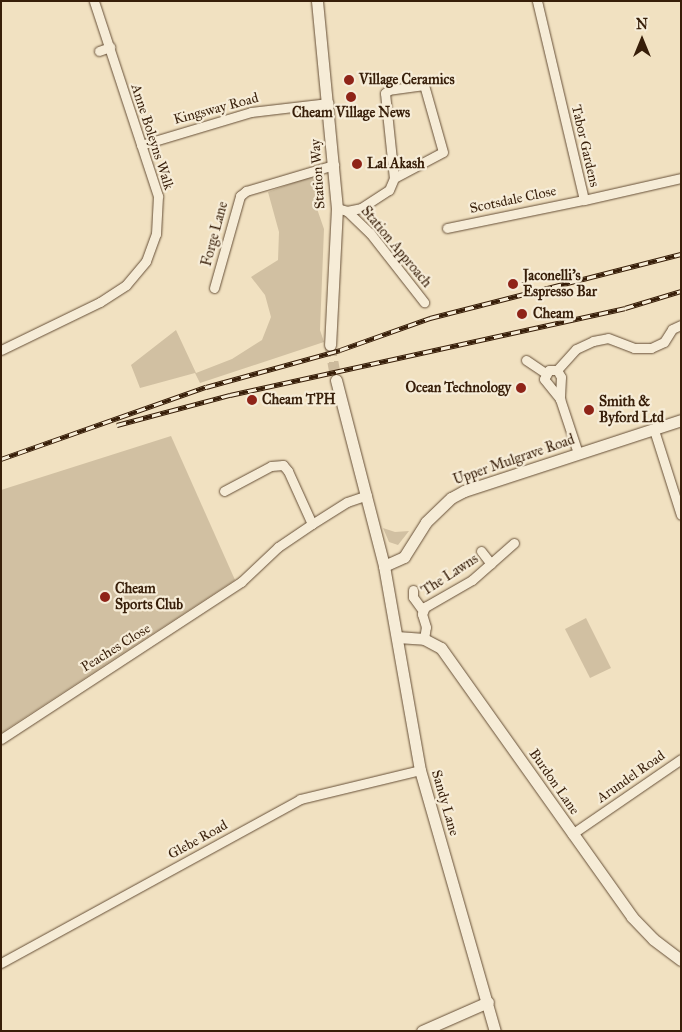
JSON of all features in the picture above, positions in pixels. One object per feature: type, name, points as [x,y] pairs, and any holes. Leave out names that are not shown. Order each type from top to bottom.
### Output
[{"type":"street","name":"Anne Boleyns Walk","points":[[1,350],[113,295],[137,274],[152,247],[159,215],[158,196],[94,1]]},
{"type":"street","name":"Station Way","points":[[317,1],[334,164],[342,209],[330,344]]},
{"type":"street","name":"Tabor Gardens","points":[[537,1],[584,200],[681,178]]},
{"type":"street","points":[[99,51],[110,47]]},
{"type":"street","points":[[342,209],[361,208],[389,190],[394,178],[385,93],[424,85],[443,152],[394,178]]},
{"type":"street","name":"Kingsway Road","points":[[141,145],[251,112],[328,103]]},
{"type":"street","name":"Forge Lane","points":[[214,288],[240,196],[246,191],[334,164]]},
{"type":"street","name":"Scotsdale Close","points":[[447,228],[584,200]]},
{"type":"street","name":"Station Approach","points":[[342,209],[370,234],[424,302]]},
{"type":"street","points":[[557,370],[584,344],[608,338],[634,348],[659,345],[672,329],[681,325]]},
{"type":"street","points":[[526,360],[545,373]]},
{"type":"street","points":[[545,373],[551,369],[557,370]]},
{"type":"street","points":[[557,370],[561,377],[560,399],[578,453]]},
{"type":"street","points":[[545,373],[546,384],[560,399]]},
{"type":"street","points":[[336,380],[384,566]]},
{"type":"street","name":"Upper Mulgrave Road","points":[[384,566],[404,557],[426,522],[451,498],[478,485],[681,420]]},
{"type":"street","points":[[654,430],[681,515]]},
{"type":"street","points":[[224,491],[271,466],[282,465],[288,471],[312,524]]},
{"type":"street","name":"Peaches Close","points":[[1,739],[241,582],[278,547],[312,524],[347,502],[367,495]]},
{"type":"street","name":"The Lawns","points":[[424,639],[426,632],[423,611],[491,564],[514,543]]},
{"type":"street","points":[[481,551],[491,564]]},
{"type":"street","name":"Sandy Lane","points":[[384,566],[420,770],[495,1031]]},
{"type":"street","points":[[413,590],[412,597],[423,611]]},
{"type":"street","points":[[397,637],[424,639]]},
{"type":"street","name":"Burdon Lane","points":[[424,639],[436,644],[450,659],[572,834],[643,930],[681,960]]},
{"type":"street","name":"Arundel Road","points":[[572,834],[681,759]]},
{"type":"street","name":"Glebe Road","points":[[1,963],[300,799],[420,770]]},
{"type":"street","points":[[422,1031],[488,1002]]},
{"type":"shaded area","points":[[312,176],[320,190],[315,203],[324,229],[320,330],[324,342],[200,383],[195,373],[140,388],[131,365],[176,330],[196,373],[232,359],[262,340],[271,317],[265,295],[251,277],[278,260],[279,232],[268,192]]},
{"type":"shaded area","name":"Cheam Sports Club","points":[[171,436],[235,580],[1,733],[1,490]]},
{"type":"shaded area","points":[[383,528],[395,532],[409,531],[398,545],[389,542]]},
{"type":"shaded area","points":[[586,618],[611,668],[590,678],[565,629]]},
{"type":"tunnel","points":[[330,345],[336,380]]},
{"type":"railway","points":[[1,459],[206,387],[340,350],[430,318],[681,254]]},
{"type":"railway","points":[[117,425],[230,395],[625,308],[681,291]]},
{"type":"place","name":"Village Ceramics","points":[[349,80]]},
{"type":"place","name":"Cheam Village News","points":[[351,97]]},
{"type":"place","name":"Lal Akash","points":[[357,164]]},
{"type":"place","name":"Jaconelli's Espresso Bar","points":[[513,284]]},
{"type":"place","name":"Cheam","points":[[522,314]]},
{"type":"place","name":"Ocean Technology","points":[[521,388]]},
{"type":"place","name":"Cheam TPH","points":[[252,400]]},
{"type":"place","name":"Smith & Byford Ltd","points":[[589,410]]},
{"type":"place","name":"Cheam Sports Club","points":[[105,597]]}]
